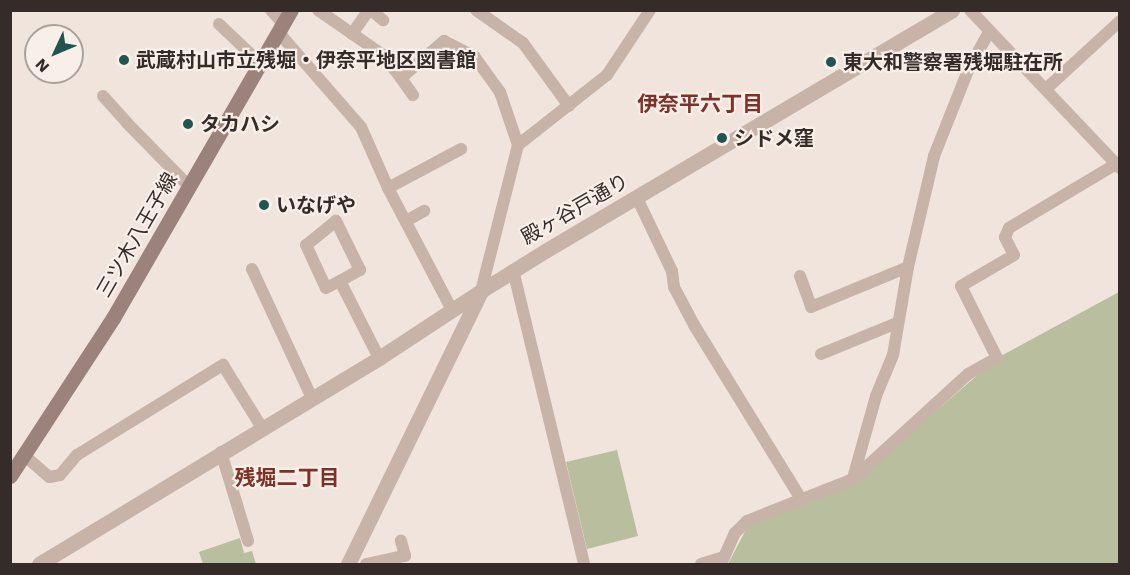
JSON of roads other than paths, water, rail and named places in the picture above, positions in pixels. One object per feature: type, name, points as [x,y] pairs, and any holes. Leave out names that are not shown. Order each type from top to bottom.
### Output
[{"type":"main road","name":"三ツ木八王子線","points":[[10,476],[113,318],[284,22]]},
{"type":"street","points":[[271,10],[284,22],[361,127],[388,188],[452,310]]},
{"type":"street","points":[[318,10],[383,55],[413,95]]},
{"type":"street","points":[[352,34],[370,10],[383,20]]},
{"type":"street","points":[[476,10],[523,43],[569,106]]},
{"type":"street","points":[[518,145],[608,75],[650,10]]},
{"type":"street","name":"殿ヶ谷戸通り","points":[[348,564],[482,291],[513,270],[952,10]]},
{"type":"street","points":[[701,564],[723,561],[735,533],[747,521],[852,479],[968,374],[997,358],[961,286],[1014,255],[1005,237],[1009,228],[1118,166],[970,10]]},
{"type":"street","points":[[1046,90],[1119,21]]},
{"type":"street","points":[[219,24],[261,64]]},
{"type":"street","points":[[852,479],[876,396],[893,355],[908,267],[934,156],[969,68],[989,32]]},
{"type":"street","points":[[39,564],[379,358],[482,291],[518,145],[500,92],[474,56],[444,41],[401,78]]},
{"type":"street","points":[[103,96],[126,123],[190,187]]},
{"type":"street","points":[[388,188],[461,149]]},
{"type":"street","points":[[637,198],[672,271],[674,287],[694,325],[801,499]]},
{"type":"street","points":[[406,221],[424,211]]},
{"type":"street","points":[[336,221],[360,270],[340,281],[326,288],[306,245],[336,221]]},
{"type":"street","points":[[800,276],[811,307],[908,267]]},
{"type":"street","points":[[252,269],[312,398]]},
{"type":"street","points":[[513,270],[584,564]]},
{"type":"street","points":[[340,281],[379,358]]},
{"type":"street","points":[[821,354],[897,323]]},
{"type":"street","points":[[25,456],[49,477],[60,475],[77,455],[223,365],[262,428]]},
{"type":"street","points":[[221,452],[248,541]]},
{"type":"street","points":[[366,564],[405,556],[401,541]]},
{"type":"place","name":"武蔵村山市立残堀・伊奈平地区図書館","points":[[124,60]]},
{"type":"place","name":"東大和警察署残堀駐在所","points":[[831,62]]},
{"type":"place","name":"タカハシ","points":[[188,124]]},
{"type":"place","name":"シドメ窪","points":[[722,138]]},
{"type":"place","name":"いなげや","points":[[264,205]]},
{"type":"district","name":"伊奈平六丁目","points":[[700,104]]},
{"type":"district","name":"残堀二丁目","points":[[287,478]]}]
